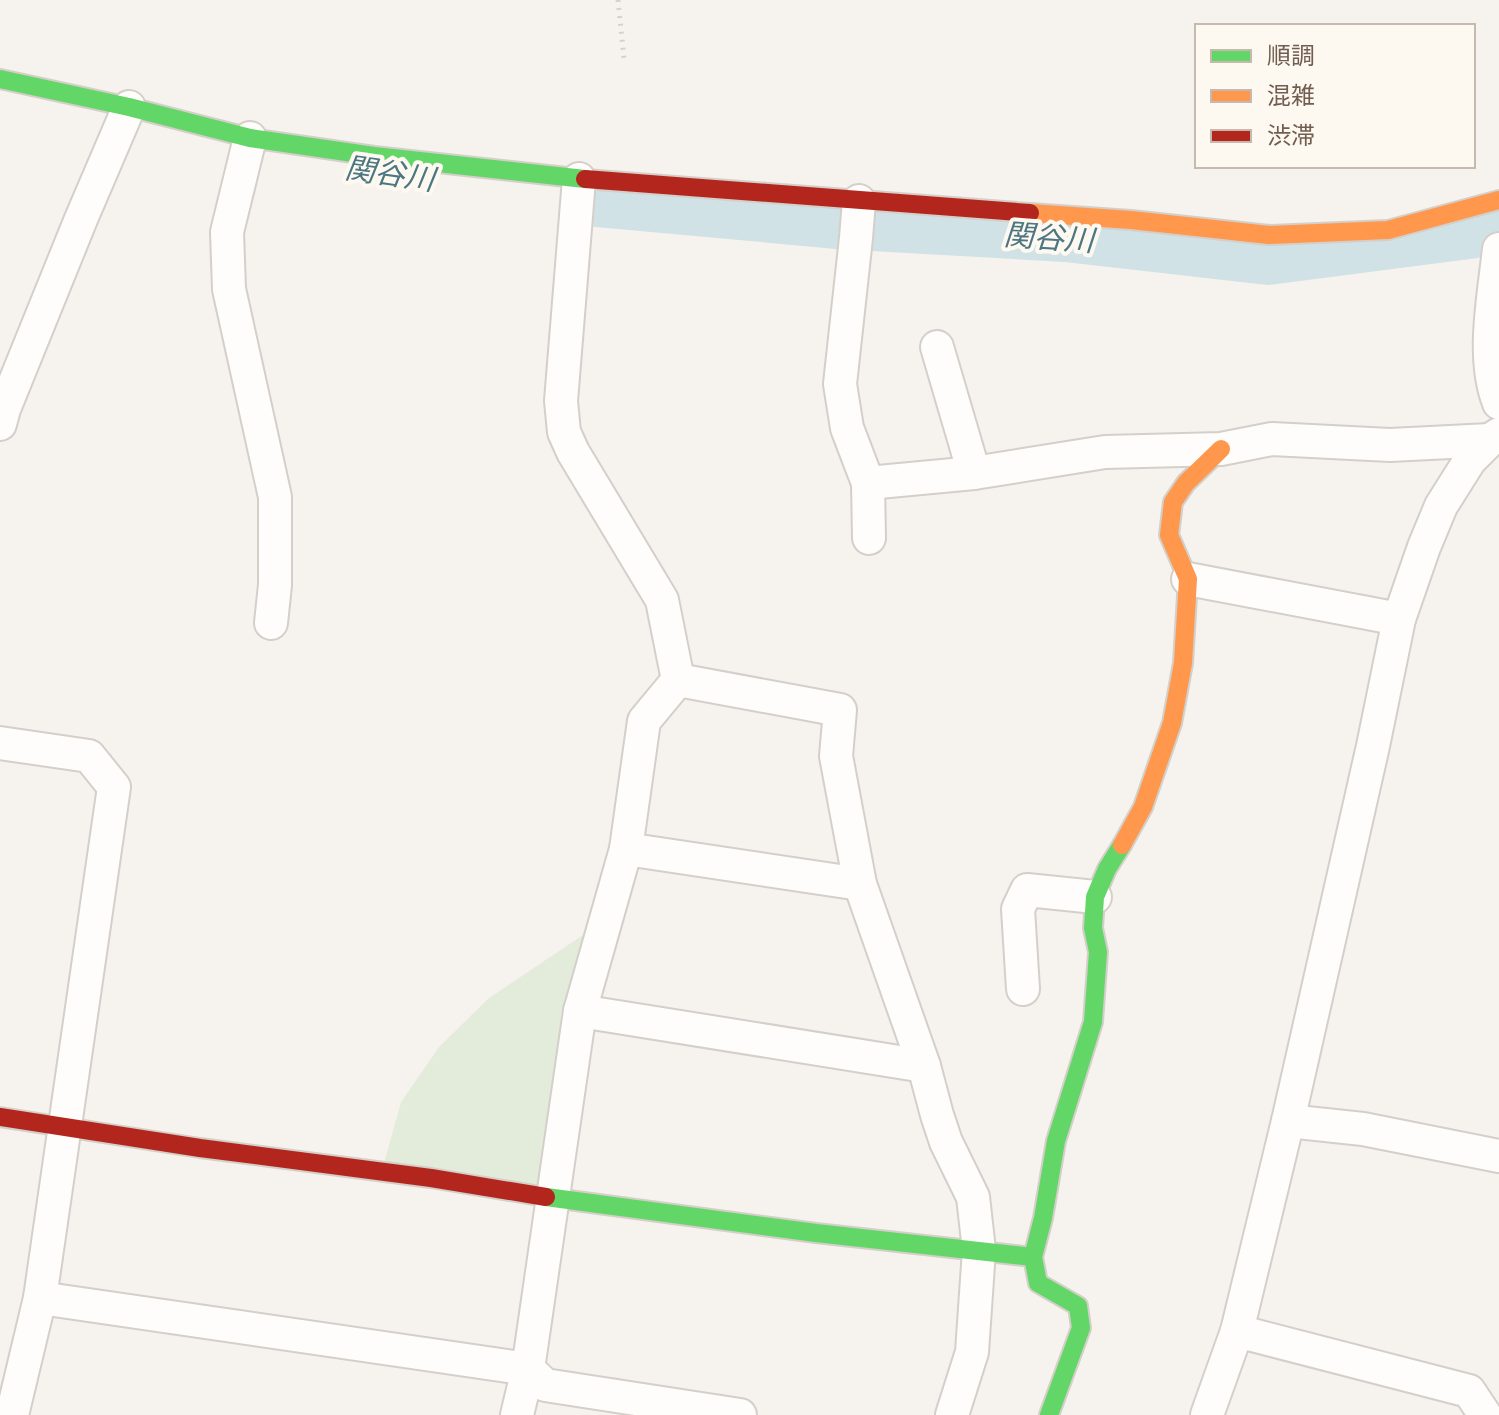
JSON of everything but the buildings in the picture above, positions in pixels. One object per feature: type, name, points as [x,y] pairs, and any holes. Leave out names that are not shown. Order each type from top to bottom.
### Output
[{"type":"street","points":[[0,79],[250,138],[374,156],[579,179],[858,219],[1131,220],[1269,235],[1388,230],[1499,200]]},
{"type":"street","points":[[1,413],[129,107]]},
{"type":"street","points":[[250,138],[227,232],[229,289],[275,497],[275,585],[271,623]]},
{"type":"street","points":[[579,179],[561,401],[564,432],[662,600],[678,680]]},
{"type":"street","points":[[858,219],[840,384],[847,428],[868,483],[869,538]]},
{"type":"street","points":[[1499,249],[1489,348],[1499,403]]},
{"type":"street","points":[[937,347],[974,473]]},
{"type":"street","points":[[868,483],[974,473],[1105,452],[1221,449],[1272,439],[1390,445],[1494,437]]},
{"type":"street","points":[[1207,1415],[1237,1331],[1288,1121],[1399,619],[1441,506],[1470,460],[1494,437]]},
{"type":"street","points":[[1049,1415],[1081,1328],[1078,1306],[1038,1283],[1033,1257],[1056,1141],[1093,1022],[1098,952],[1093,928],[1095,897],[1107,869],[1143,807],[1172,723],[1183,663],[1188,579],[1169,535],[1173,502],[1186,483],[1221,449]]},
{"type":"street","points":[[1188,579],[1399,619]]},
{"type":"street","points":[[517,1415],[528,1369],[580,1011],[626,849],[644,721],[678,680]]},
{"type":"street","points":[[678,680],[840,710],[836,756],[860,884],[924,1066],[946,1142],[973,1197],[979,1250],[972,1352],[952,1415]]},
{"type":"street","points":[[0,743],[89,756],[114,787],[40,1298],[12,1415]]},
{"type":"street","points":[[626,849],[860,884]]},
{"type":"street","points":[[1023,989],[1018,909],[1027,890],[1095,897]]},
{"type":"street","points":[[580,1011],[924,1066]]},
{"type":"street","points":[[0,1117],[552,1198],[816,1233],[1033,1257]]},
{"type":"street","points":[[1288,1121],[1363,1129],[1499,1156]]},
{"type":"street","points":[[40,1298],[528,1369],[545,1385],[740,1415]]},
{"type":"street","points":[[1237,1331],[1469,1391],[1485,1415]]},
{"type":"path","points":[[618,0],[624,58]]},
{"type":"green space","points":[[589,931],[543,1189],[384,1163],[401,1102],[439,1047],[489,998]]},
{"type":"waterway","name":"関谷川","points":[[598,202],[838,224],[1065,237],[1268,260],[1499,230]]},
{"type":"traffic: fast","points":[[0,79],[250,138],[374,156],[585,179]]},
{"type":"traffic: fast","points":[[1049,1415],[1081,1328],[1078,1306],[1038,1283],[1033,1257],[1056,1141],[1093,1022],[1098,952],[1093,928],[1095,897],[1122,845]]},
{"type":"traffic: fast","points":[[546,1197],[816,1233],[1033,1257]]},
{"type":"traffic: slow","points":[[1030,213],[1269,235],[1388,230],[1499,200]]},
{"type":"traffic: slow","points":[[1122,845],[1143,807],[1172,723],[1183,663],[1188,579],[1169,535],[1173,502],[1186,483],[1221,449]]},
{"type":"traffic: jam","points":[[585,179],[1030,213]]},
{"type":"traffic: jam","points":[[0,1117],[546,1197]]}]
